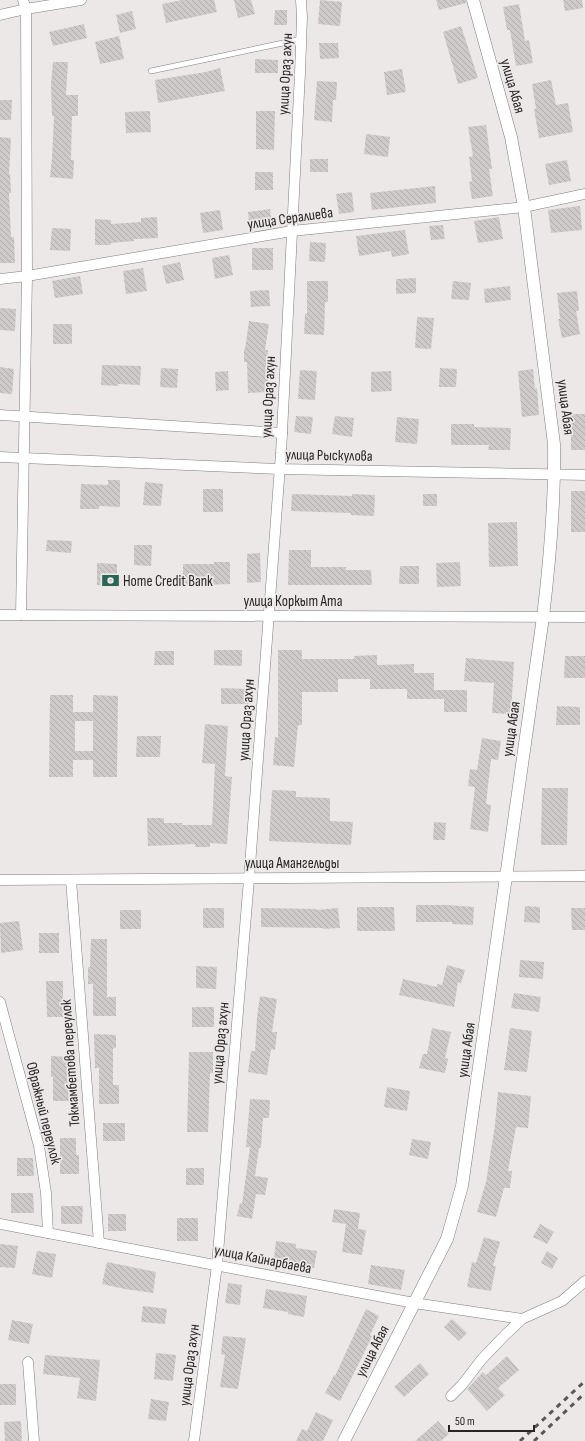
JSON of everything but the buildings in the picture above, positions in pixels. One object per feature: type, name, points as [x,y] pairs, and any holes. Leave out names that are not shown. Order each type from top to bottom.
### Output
[{"type":"street","points":[[0,15],[24,5],[81,0]]},
{"type":"street","name":"улица Ораз ахун","points":[[194,1441],[217,1265],[269,616],[282,433],[302,39],[300,0]]},
{"type":"street","name":"улица Абая","points":[[344,1441],[447,1239],[462,1186],[507,877],[543,617],[552,538],[555,473],[554,444],[524,207],[511,137],[473,0]]},
{"type":"street","points":[[21,615],[27,276],[24,5]]},
{"type":"street","name":"улица Сералиева","points":[[0,279],[27,276],[292,231],[524,207],[585,194]]},
{"type":"street","points":[[0,416],[282,433]]},
{"type":"street","name":"улица Рыскулова","points":[[0,457],[279,469],[555,473],[585,475]]},
{"type":"street","name":"улица Коркыт Ата","points":[[0,615],[585,617]]},
{"type":"street","name":"улица Амангельды","points":[[0,880],[585,876]]},
{"type":"street","name":"Токмамбетова переулок","points":[[71,880],[99,1243]]},
{"type":"street","name":"Овражный переулок","points":[[0,1002],[39,1146],[46,1193],[48,1234]]},
{"type":"street","name":"улица Кайнарбаева","points":[[0,1224],[414,1303],[522,1319]]},
{"type":"street","points":[[450,1396],[462,1385],[482,1359],[522,1319],[562,1301],[585,1281]]},
{"type":"street","points":[[28,1362],[34,1441]]},
{"type":"lane","points":[[151,72],[302,39]]},
{"type":"railway","points":[[520,1441],[585,1381]]},
{"type":"railway","points":[[534,1441],[585,1393]]},
{"type":"place","name":"Home Credit Bank","points":[[110,581]]}]
